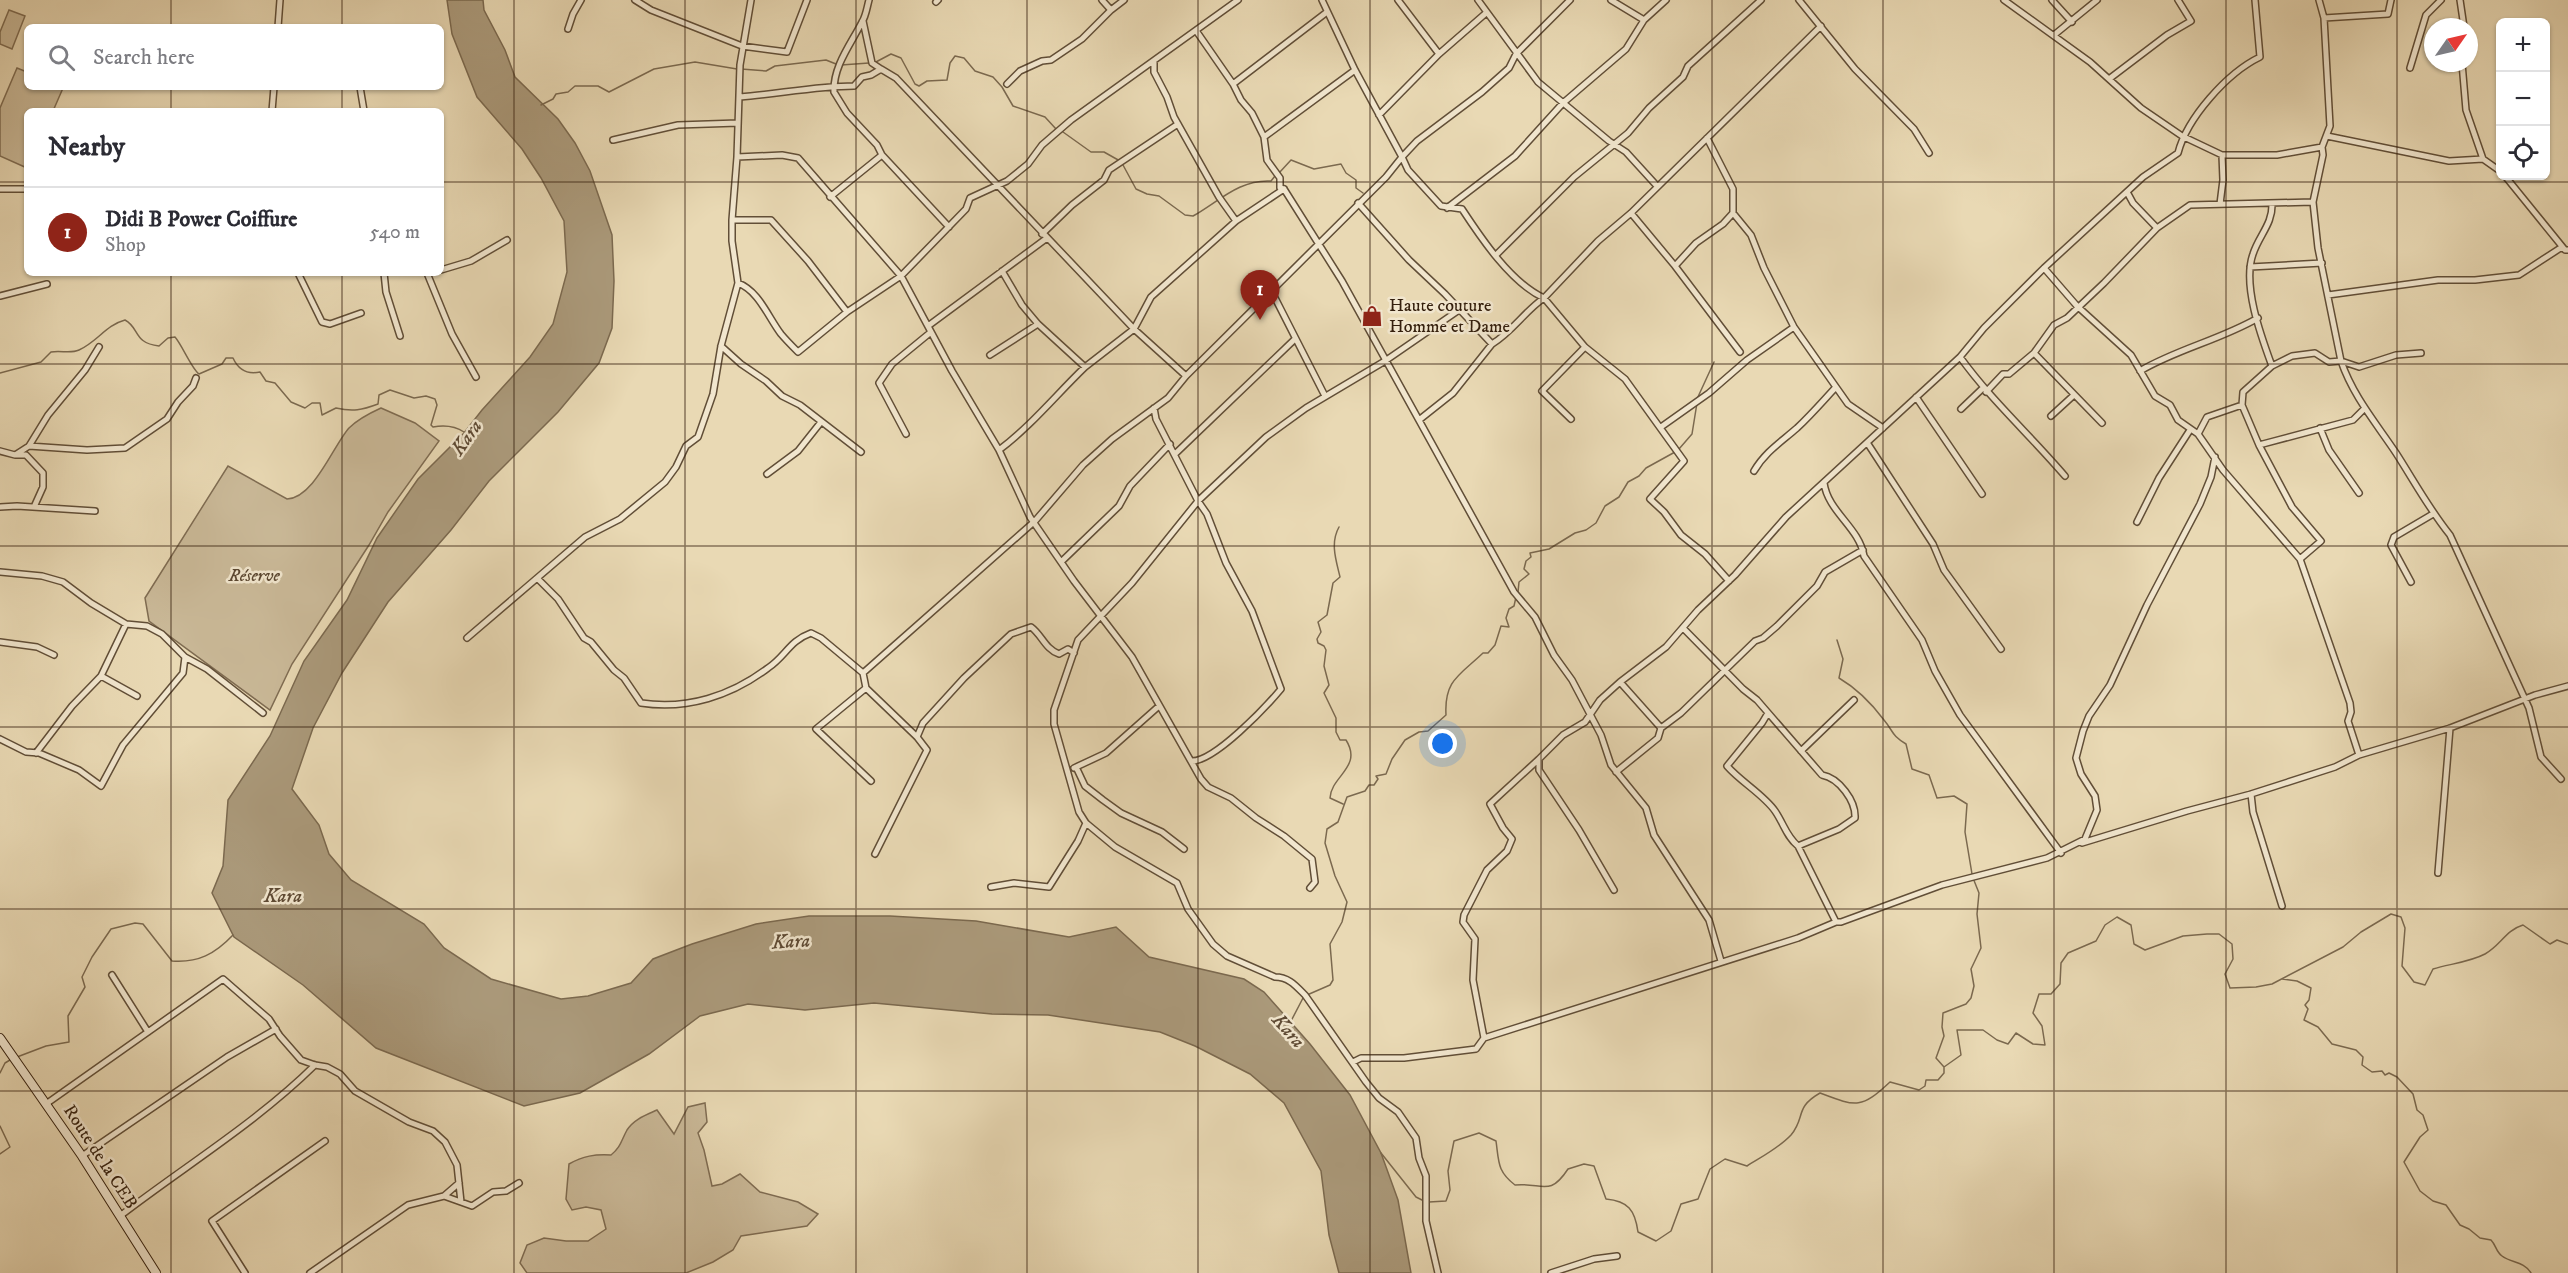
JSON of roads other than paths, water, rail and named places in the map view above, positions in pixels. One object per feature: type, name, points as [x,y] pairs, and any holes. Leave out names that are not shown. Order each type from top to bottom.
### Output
[{"type":"main road","name":"Route de la CEB","points":[[0,1038],[82,1156],[156,1273]]},
{"type":"street","points":[[278,24],[280,0]]},
{"type":"street","points":[[568,29],[581,0]]},
{"type":"street","points":[[635,0],[651,10],[742,46],[787,52],[807,0]]},
{"type":"street","points":[[466,638],[585,537],[620,519],[671,474],[682,451],[698,436],[713,394],[721,346],[738,283],[732,241],[732,220],[742,46],[751,0]]},
{"type":"street","points":[[870,0],[863,21],[849,41],[834,92],[848,113],[877,145],[882,155],[949,227]]},
{"type":"street","points":[[1102,0],[1111,10]]},
{"type":"street","points":[[1007,84],[1020,71],[1051,60],[1082,39],[1124,0]]},
{"type":"street","points":[[738,283],[750,290],[768,312],[780,333],[798,352],[847,312],[901,276],[966,209],[970,198],[998,187],[1028,165],[1042,145],[1071,120],[1197,32],[1238,0]]},
{"type":"street","points":[[1322,0],[1379,115],[1402,157],[1424,188],[1441,206],[1462,209],[1478,235],[1496,255],[1526,286],[1544,298],[1585,347],[1625,379],[1661,427],[1684,461],[1650,499],[1664,512],[1681,535],[1705,554],[1729,581]]},
{"type":"street","points":[[1398,0],[1439,54]]},
{"type":"street","points":[[1478,0],[1538,82],[1609,141],[1616,144],[1657,186]]},
{"type":"street","points":[[863,673],[1035,522],[1083,465],[1112,439],[1168,398],[1186,376],[1386,177],[1417,141],[1482,92],[1509,68],[1516,54],[1570,0]]},
{"type":"street","points":[[1611,0],[1644,20]]},
{"type":"street","points":[[1447,208],[1515,156],[1563,103],[1626,49],[1644,20],[1666,0]]},
{"type":"street","points":[[1496,255],[1574,177],[1628,133],[1649,108],[1683,77],[1689,66],[1761,0]]},
{"type":"street","points":[[1799,0],[1855,69],[1914,129],[1929,153]]},
{"type":"street","points":[[2004,0],[2054,35],[2141,108],[2182,136],[2222,155],[2277,155],[2322,147]]},
{"type":"street","points":[[2052,0],[2072,22]]},
{"type":"street","points":[[2054,35],[2097,0]]},
{"type":"street","points":[[2109,79],[2167,35],[2190,21],[2178,0]]},
{"type":"street","points":[[1484,1038],[1473,980],[1475,939],[1462,922],[1487,870],[1507,851],[1512,839],[1490,804],[1563,735],[1585,722],[1600,700],[1620,681],[1666,647],[1786,518],[1960,357],[1984,328],[2044,267],[2127,192],[2178,153],[2182,136],[2224,82],[2246,64],[2260,57],[2255,0]]},
{"type":"street","points":[[2319,0],[2324,18],[2330,126],[2322,147],[2323,155],[2313,202],[2341,361],[2348,379],[2365,408],[2396,452],[2433,514],[2450,535],[2529,708],[2541,757],[2561,779]]},
{"type":"street","points":[[2324,18],[2388,14],[2391,0]]},
{"type":"street","points":[[2410,68],[2426,15],[2440,0]]},
{"type":"street","points":[[2460,0],[2463,18]]},
{"type":"street","points":[[1233,84],[1327,12]]},
{"type":"street","points":[[1379,115],[1439,54],[1486,13]]},
{"type":"street","points":[[863,21],[872,63],[908,88],[959,147],[977,162],[1044,236],[1134,329],[1186,376]]},
{"type":"street","points":[[1419,420],[1453,393],[1492,344],[1544,298],[1598,242],[1631,213],[1821,26]]},
{"type":"street","points":[[1197,32],[1233,84],[1264,137],[1267,160],[1280,178],[1280,188],[1284,189],[1319,243],[1514,592],[1535,617],[1554,656],[1572,680],[1601,735],[1611,765],[1646,808],[1654,835],[1709,920],[1721,961]]},
{"type":"street","points":[[1154,62],[1154,72],[1178,124],[1219,197],[1236,221]]},
{"type":"street","points":[[740,96],[854,86],[862,77],[881,69]]},
{"type":"street","points":[[1264,137],[1355,70]]},
{"type":"street","points":[[2463,72],[2466,110],[2483,159],[2496,168]]},
{"type":"street","points":[[272,108],[274,90]]},
{"type":"street","points":[[360,90],[364,108]]},
{"type":"street","points":[[614,140],[678,125],[738,123]]},
{"type":"street","points":[[906,434],[879,383],[892,364],[929,329],[1044,236],[1072,205],[1104,180],[1109,170],[1178,124]]},
{"type":"street","points":[[2326,136],[2449,161],[2483,159]]},
{"type":"street","points":[[1707,138],[1733,189],[1733,213],[1751,235],[1764,268],[1794,327],[1848,404],[1883,428]]},
{"type":"street","points":[[737,157],[765,154],[798,158],[901,276],[999,450],[1024,505],[1061,562],[1132,657],[1208,787],[1231,798],[1312,859],[1315,882],[1310,888]]},
{"type":"street","points":[[830,197],[882,155]]},
{"type":"street","points":[[2220,204],[2223,180],[2222,155]]},
{"type":"street","points":[[2328,295],[2438,280],[2475,280],[2519,275],[2565,249],[2508,180]]},
{"type":"street","points":[[0,189],[24,189]]},
{"type":"street","points":[[999,450],[1022,432],[1085,367],[1134,329],[1151,297],[1236,221],[1284,189]]},
{"type":"street","points":[[2127,192],[2157,228]]},
{"type":"street","points":[[1961,409],[2003,374],[2009,374],[2034,353],[2054,325],[2067,318],[2157,228],[2190,205],[2313,202]]},
{"type":"street","points":[[1359,203],[1409,260],[1492,344]]},
{"type":"street","points":[[2272,203],[2270,220],[2257,244],[2250,267],[2249,286],[2272,366]]},
{"type":"street","points":[[1631,213],[1676,266],[1740,352]]},
{"type":"street","points":[[1676,266],[1696,243],[1733,213]]},
{"type":"street","points":[[732,220],[771,220],[808,261],[847,312]]},
{"type":"street","points":[[444,269],[471,261],[507,240]]},
{"type":"street","points":[[2250,267],[2322,263]]},
{"type":"street","points":[[2044,267],[2077,306],[2131,356],[2155,396],[2170,405],[2178,420],[2198,434],[2223,470],[2300,559],[2350,704],[2351,712],[2348,721],[2359,755]]},
{"type":"street","points":[[1002,271],[1022,305],[1038,324],[1085,367]]},
{"type":"street","points":[[299,276],[322,322],[330,324],[361,313]]},
{"type":"street","points":[[384,276],[386,292],[400,336]]},
{"type":"street","points":[[428,276],[452,334],[476,377]]},
{"type":"street","points":[[0,296],[47,284]]},
{"type":"street","points":[[1272,292],[1321,384],[1325,396]]},
{"type":"street","points":[[1438,1273],[1426,1221],[1426,1176],[1419,1158],[1416,1138],[1404,1119],[1379,1098],[1305,995],[1291,981],[1283,977],[1275,977],[1227,956],[1198,926],[1177,883],[1115,847],[1086,823],[1079,812],[1057,738],[1054,710],[1083,632],[1132,583],[1198,501],[1266,437],[1325,396],[1385,361],[1459,310]]},
{"type":"street","points":[[2140,370],[2164,357],[2201,345],[2258,318]]},
{"type":"street","points":[[990,355],[1038,324]]},
{"type":"street","points":[[1661,427],[1709,393],[1746,360],[1794,327]]},
{"type":"street","points":[[1175,454],[1295,339]]},
{"type":"street","points":[[721,346],[782,396],[801,405],[861,452]]},
{"type":"street","points":[[15,455],[29,446],[48,415],[85,370],[99,347]]},
{"type":"street","points":[[1571,419],[1542,391],[1585,347]]},
{"type":"street","points":[[2034,353],[2102,423]]},
{"type":"street","points":[[2300,559],[2321,541],[2292,507],[2259,445],[2242,405],[2243,392],[2272,366],[2292,356],[2315,353],[2329,362],[2341,361],[2359,367],[2396,356],[2421,353]]},
{"type":"street","points":[[1960,357],[1985,390],[2024,429],[2065,476]]},
{"type":"street","points":[[29,446],[87,450],[125,448],[167,419],[178,402],[193,386],[196,378]]},
{"type":"street","points":[[1754,471],[1760,460],[1797,428],[1836,387]]},
{"type":"street","points":[[2051,416],[2074,395]]},
{"type":"street","points":[[1916,397],[1982,494]]},
{"type":"street","points":[[2198,434],[2207,417],[2242,405]]},
{"type":"street","points":[[1154,408],[1156,419],[1207,514],[1230,572],[1252,611],[1281,689],[1246,726],[1219,748],[1199,761],[1192,761]]},
{"type":"street","points":[[2259,445],[2353,420],[2365,408]]},
{"type":"street","points":[[767,474],[798,451],[821,422]]},
{"type":"street","points":[[2320,428],[2330,450],[2359,493]]},
{"type":"street","points":[[2137,522],[2159,478],[2190,430]]},
{"type":"street","points":[[1061,562],[1119,506],[1130,486],[1170,444]]},
{"type":"street","points":[[1868,444],[1933,544],[1944,570],[2001,649]]},
{"type":"street","points":[[0,451],[26,455],[43,473],[43,487],[34,507]]},
{"type":"street","points":[[2082,843],[2090,832],[2097,810],[2095,796],[2081,774],[2076,758],[2083,731],[2089,716],[2110,685],[2147,605],[2200,504],[2211,477],[2215,457]]},
{"type":"street","points":[[1824,483],[1826,495],[1862,544],[1864,556],[1922,640],[1935,671],[1959,715],[2061,853]]},
{"type":"street","points":[[0,507],[95,511]]},
{"type":"street","points":[[2410,582],[2391,545],[2394,537],[2433,514]]},
{"type":"street","points":[[1616,772],[1658,738],[1661,728],[1675,718],[1724,669],[1755,641],[1763,638],[1777,626],[1817,586],[1826,573],[1863,550]]},
{"type":"street","points":[[0,572],[42,576],[63,582],[126,624],[147,626],[162,634],[185,657],[207,669],[263,713]]},
{"type":"street","points":[[538,579],[558,599],[584,638],[591,642],[614,670],[624,678],[641,703],[653,705],[707,701],[769,668],[798,638],[811,633],[863,673],[866,688],[917,737],[927,750],[875,854]]},
{"type":"street","points":[[36,753],[72,706],[101,676],[126,624]]},
{"type":"street","points":[[917,737],[923,723],[964,678],[1019,630],[1031,627],[1052,651],[1059,654],[1068,649],[1074,653]]},
{"type":"street","points":[[1683,628],[1768,713],[1822,775],[1838,783],[1851,803],[1855,818],[1839,829],[1798,846]]},
{"type":"street","points":[[0,642],[37,647],[54,655]]},
{"type":"street","points":[[0,739],[26,752],[36,753],[79,770],[101,786],[123,744],[183,673],[185,657]]},
{"type":"street","points":[[101,676],[137,696]]},
{"type":"street","points":[[1620,681],[1661,728]]},
{"type":"street","points":[[1353,1062],[1361,1058],[1404,1058],[1459,1053],[1476,1049],[1484,1038],[1798,938],[1836,922],[1942,885],[2002,872],[2061,853],[2067,848],[2082,843],[2252,794],[2335,767],[2359,755],[2450,728],[2568,686]]},
{"type":"street","points":[[866,688],[816,729],[871,781]]},
{"type":"street","points":[[1801,751],[1854,700]]},
{"type":"street","points":[[1068,771],[1106,753],[1159,706]]},
{"type":"street","points":[[1768,713],[1727,766],[1738,779],[1774,810],[1788,838],[1798,846],[1836,922]]},
{"type":"street","points":[[2438,873],[2450,728]]},
{"type":"street","points":[[1539,759],[1539,770],[1579,830],[1614,890]]},
{"type":"street","points":[[1076,767],[1085,786],[1103,801],[1120,813],[1162,832],[1184,849]]},
{"type":"street","points":[[2252,794],[2253,812],[2282,906]]},
{"type":"street","points":[[991,887],[1014,883],[1049,887],[1078,841],[1086,823]]},
{"type":"street","points":[[112,975],[148,1032]]},
{"type":"street","points":[[46,1104],[223,979],[269,1019],[301,1060],[327,1067],[340,1074],[355,1091],[409,1122],[433,1131],[445,1142],[458,1165],[462,1202]]},
{"type":"street","points":[[82,1156],[227,1057],[276,1029]]},
{"type":"street","points":[[120,1216],[245,1124],[296,1084],[315,1065]]},
{"type":"street","points":[[244,1273],[212,1221],[325,1141]]},
{"type":"street","points":[[310,1273],[408,1205],[444,1196],[459,1183]]},
{"type":"street","points":[[444,1196],[472,1206],[493,1192],[506,1191],[519,1183]]},
{"type":"street","points":[[1551,1273],[1594,1259],[1617,1256]]},
{"type":"water","name":"Kara","points":[[447,0],[483,0],[484,10],[505,50],[515,77],[558,119],[575,143],[590,171],[612,235],[614,281],[612,328],[599,363],[558,412],[489,481],[451,530],[388,602],[342,673],[313,728],[292,789],[319,825],[329,854],[351,880],[424,924],[444,948],[491,979],[561,999],[588,996],[631,983],[653,959],[692,944],[756,924],[809,916],[890,916],[976,921],[1069,937],[1116,927],[1149,957],[1244,979],[1264,992],[1310,1044],[1350,1095],[1381,1153],[1398,1200],[1411,1273],[1339,1273],[1329,1235],[1321,1171],[1284,1103],[1250,1074],[1195,1046],[1160,1032],[1048,1015],[992,1014],[874,1003],[805,1010],[748,1004],[700,1016],[649,1054],[580,1093],[524,1106],[376,1048],[303,985],[234,937],[212,893],[223,866],[228,800],[270,736],[304,661],[347,600],[377,538],[418,479],[464,433],[530,357],[553,324],[567,272],[564,221],[522,149],[477,97],[452,34]]},
{"type":"waterway","points":[[874,63],[891,54],[901,58],[915,84],[919,86],[927,81],[947,80],[950,63],[955,56],[964,58],[975,71],[993,77],[1013,106],[1045,117],[1056,129]]},
{"type":"waterway","points":[[741,69],[766,71],[775,66],[826,60],[836,64]]},
{"type":"waterway","points":[[541,105],[553,99],[556,94],[568,92],[575,86],[598,86],[609,92],[654,69],[695,62],[737,69]]},
{"type":"waterway","points":[[841,65],[869,63]]},
{"type":"waterway","points":[[1063,132],[1091,152],[1104,152],[1120,161]]},
{"type":"waterway","points":[[1279,173],[1291,160],[1314,169],[1341,164],[1346,173],[1356,180],[1356,188],[1363,193]]},
{"type":"waterway","points":[[1123,165],[1136,189],[1159,196],[1185,215],[1193,216],[1230,192],[1260,181],[1271,181],[1275,176]]},
{"type":"waterway","points":[[0,373],[41,362],[51,352],[79,350],[118,322],[125,320],[145,342],[159,346],[168,338],[175,337],[199,374],[222,364],[226,358],[233,358],[243,370],[251,373],[260,372],[266,381],[275,383],[291,402],[305,408],[312,403],[320,403],[322,415],[336,408],[357,410],[378,404],[379,395],[390,390],[414,398],[426,396],[435,399],[437,405],[431,425],[433,427],[453,427],[464,432]]},
{"type":"waterway","points":[[1697,399],[1714,362]]},
{"type":"waterway","points":[[1679,449],[1692,434],[1697,403]]},
{"type":"waterway","points":[[1518,592],[1519,582],[1529,574],[1524,569],[1526,561],[1531,557],[1530,553],[1549,549],[1575,533],[1586,530],[1596,523],[1605,506],[1619,497],[1628,482],[1639,476],[1646,468],[1675,452]]},
{"type":"waterway","points":[[1339,527],[1334,545],[1340,577],[1333,583],[1327,615],[1318,622],[1321,632],[1317,639],[1326,650],[1324,666],[1329,685],[1324,693],[1336,718],[1336,732],[1340,740],[1346,740],[1350,749],[1349,764],[1335,783],[1330,798],[1343,804]]},
{"type":"waterway","points":[[1307,995],[1330,985],[1333,980],[1330,944],[1342,922],[1347,902],[1335,876],[1325,843],[1327,829],[1338,822],[1347,797],[1365,791],[1369,785],[1374,785],[1378,779],[1376,776],[1386,774],[1392,759],[1405,740],[1419,732],[1428,731],[1446,715],[1448,694],[1455,679],[1495,645],[1501,626],[1509,627],[1506,618],[1509,609],[1514,606],[1516,597]]},
{"type":"waterway","points":[[1837,640],[1843,659],[1839,678],[1863,697],[1895,736],[1906,744],[1912,769],[1929,775],[1937,798],[1954,796],[1967,804],[1965,832],[1972,874]]},
{"type":"waterway","points":[[1944,1067],[1936,1058],[1944,1036],[1943,1013],[1966,1004],[1971,998],[1974,986],[1971,969],[1981,948],[1977,914],[1979,893],[1973,878]]},
{"type":"waterway","points":[[1429,1202],[1446,1201],[1450,1190],[1448,1171],[1454,1141],[1479,1133],[1496,1141],[1502,1170],[1515,1185],[1550,1186],[1556,1183],[1568,1169],[1584,1164],[1594,1166],[1606,1199],[1620,1202],[1629,1208],[1635,1218],[1638,1232],[1656,1241],[1671,1231],[1681,1204],[1698,1199],[1710,1169],[1725,1159],[1747,1166],[1775,1148],[1791,1135],[1803,1108],[1820,1093],[1842,1101],[1858,1103],[1872,1097],[1890,1082],[1919,1090],[1925,1086],[1926,1080],[1938,1080],[1944,1073],[1944,1067],[1961,1055],[1957,1030],[1983,1030],[1997,1040],[2008,1044],[2016,1033],[2033,1044],[2045,1045],[2042,1026],[2033,1013],[2039,994],[2051,994],[2060,984],[2061,963],[2068,953],[2096,941],[2105,925],[2117,917],[2131,925],[2134,944],[2145,950],[2183,936],[2219,934],[2232,944],[2233,959],[2225,974],[2230,988],[2272,984],[2343,947],[2361,932],[2391,914],[2401,917],[2405,928],[2402,966],[2414,982],[2425,985],[2433,969],[2479,957],[2495,947],[2517,927],[2523,925],[2550,944],[2557,940],[2568,944]]},
{"type":"waterway","points":[[17,1057],[46,1046],[69,1042],[68,1016],[85,987],[82,977],[111,929],[135,923],[143,924],[172,961],[198,959],[206,956],[233,935]]},
{"type":"waterway","points":[[2282,979],[2297,981],[2311,988],[2309,1000],[2305,1005],[2308,1009],[2304,1020],[2318,1027],[2332,1044],[2356,1050],[2363,1057],[2362,1065],[2372,1072],[2382,1071],[2385,1075],[2389,1073],[2397,1077],[2413,1094],[2417,1110],[2423,1115],[2428,1130],[2420,1137],[2404,1162],[2420,1191],[2433,1201],[2446,1205],[2460,1225],[2480,1238],[2491,1240],[2500,1254],[2525,1266],[2531,1273]]},
{"type":"waterway","points":[[1290,1023],[1303,998]]},
{"type":"waterway","points":[[0,1073],[5,1063],[10,1060]]},
{"type":"waterway","points":[[0,1126],[10,1147],[0,1154]]},
{"type":"waterway","points":[[1381,1153],[1416,1197],[1424,1201]]},
{"type":"place","name":"Haute couture Homme et Dame","points":[[1372,316]]},
{"type":"place","name":"Didi B Power Coiffure","points":[[1260,320]]},
{"type":"park label","name":"Réserve","points":[[254,576]]}]
